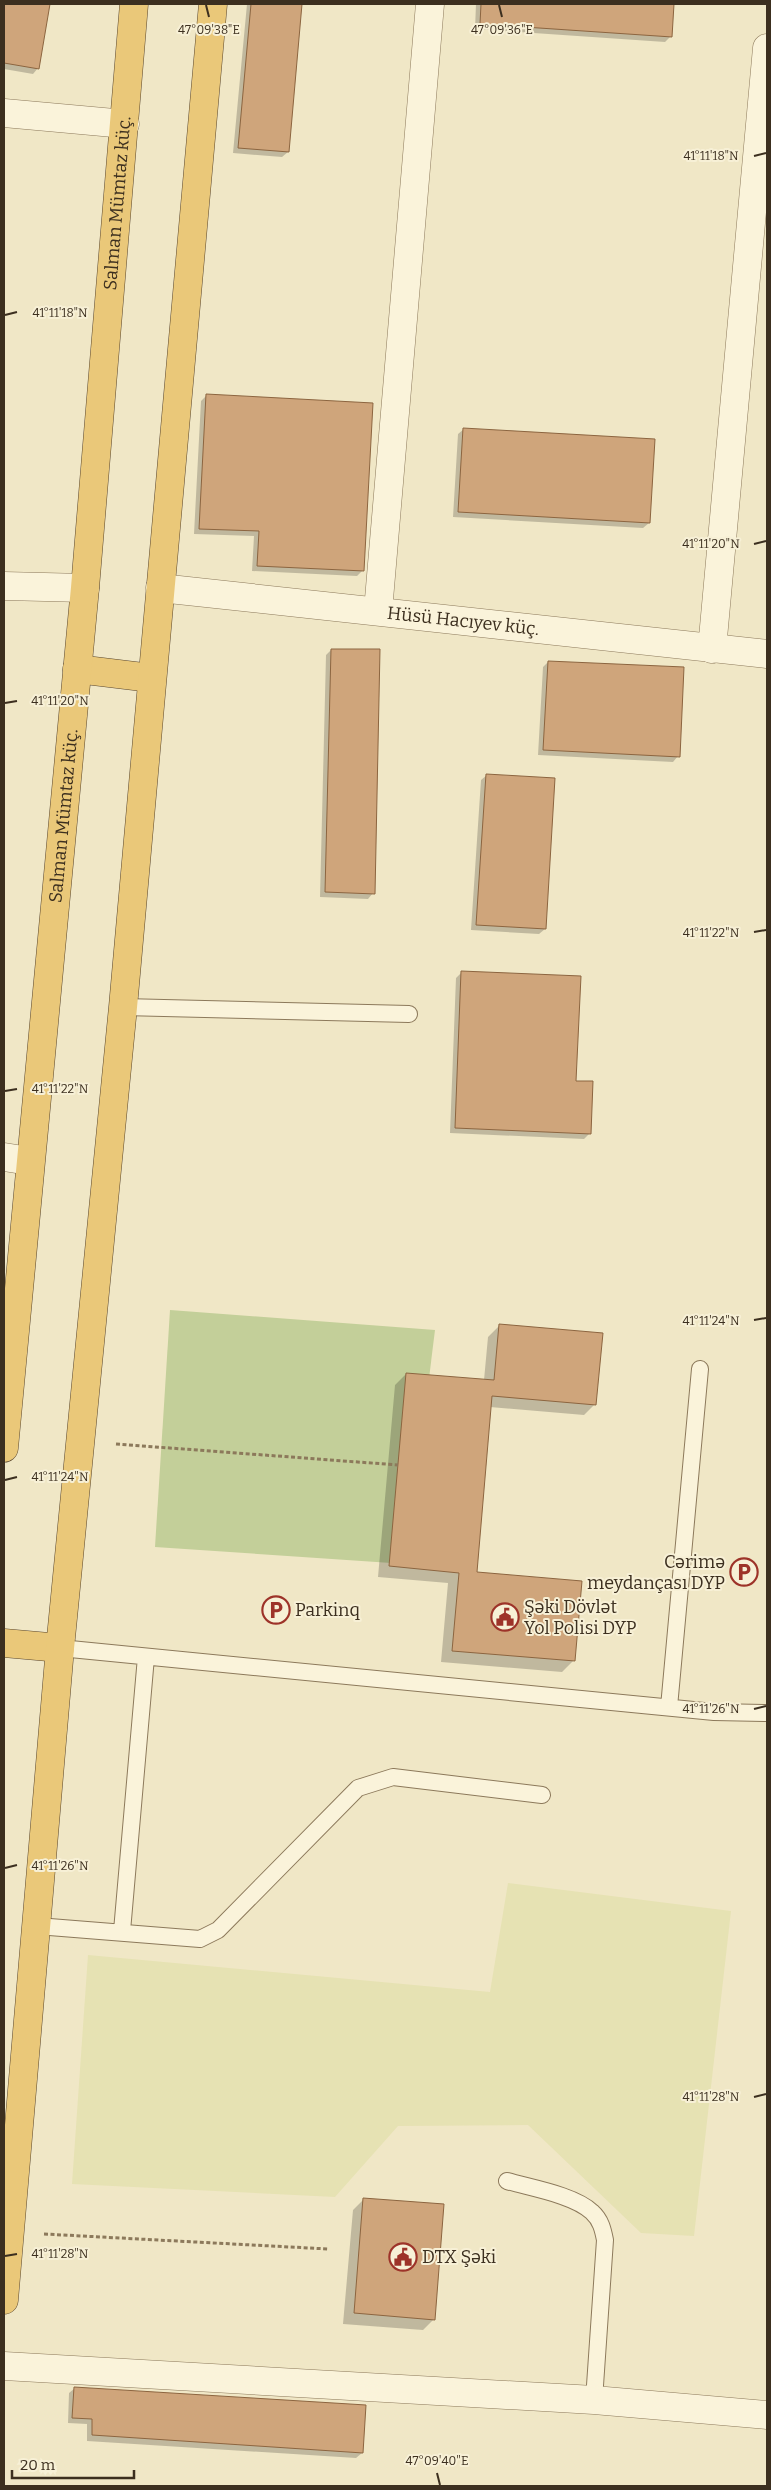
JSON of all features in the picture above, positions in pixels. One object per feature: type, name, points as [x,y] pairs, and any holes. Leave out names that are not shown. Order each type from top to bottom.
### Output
[{"type":"highway","name":"Salman Mümtaz küç.","points":[[4,1448],[16,1159],[77,669],[134,4]]},
{"type":"highway","points":[[4,2300],[60,1648],[123,1007],[151,678],[213,4]]},
{"type":"highway","points":[[77,669],[151,678]]},
{"type":"highway","points":[[4,1643],[60,1648]]},
{"type":"street","points":[[378,611],[430,4]]},
{"type":"street","points":[[712,649],[767,48]]},
{"type":"street","points":[[4,113],[125,124]]},
{"type":"street","points":[[4,586],[85,588]]},
{"type":"street","name":"Hüsü Hacıyev küç.","points":[[160,588],[767,654]]},
{"type":"street","points":[[4,2366],[594,2400],[767,2415]]},
{"type":"lane","points":[[123,1007],[408,1014]]},
{"type":"lane","points":[[670,1707],[700,1369]]},
{"type":"lane","points":[[60,1648],[714,1712],[767,1713]]},
{"type":"lane","points":[[122,1931],[146,1656]]},
{"type":"lane","points":[[36,1926],[122,1931],[200,1939],[218,1930],[358,1788],[393,1777],[542,1795]]},
{"type":"lane","points":[[507,2181],[576,2202],[593,2212],[602,2226],[605,2240],[594,2400]]},
{"type":"path","points":[[81,1441],[398,1465]]},
{"type":"path","points":[[11,2232],[328,2249]]},
{"type":"shaded area","points":[[508,1883],[731,1911],[694,2236],[641,2233],[528,2125],[398,2126],[335,2197],[72,2184],[88,1955],[490,1992]]},
{"type":"green space","points":[[170,1310],[435,1330],[406,1564],[155,1547]]},
{"type":"building","points":[[4,4],[50,4],[39,69],[4,63]]},
{"type":"building","points":[[251,4],[302,4],[289,152],[238,148]]},
{"type":"building","points":[[481,4],[674,4],[672,37],[480,24]]},
{"type":"building","points":[[206,394],[373,403],[364,571],[257,566],[259,531],[199,529]]},
{"type":"building","points":[[463,428],[655,439],[650,523],[458,512]]},
{"type":"building","points":[[331,649],[380,649],[375,894],[325,892]]},
{"type":"building","points":[[548,661],[684,667],[680,757],[543,750]]},
{"type":"building","points":[[486,774],[555,778],[546,929],[476,925]]},
{"type":"building","points":[[461,971],[581,976],[576,1081],[593,1081],[591,1134],[455,1128]]},
{"type":"building","points":[[499,1324],[603,1333],[596,1405],[492,1396],[477,1572],[582,1581],[575,1661],[452,1651],[459,1573],[389,1566],[406,1373],[494,1380]]},
{"type":"building","points":[[363,2198],[444,2204],[435,2320],[354,2313]]},
{"type":"building","points":[[74,2387],[366,2405],[363,2453],[92,2435],[92,2419],[72,2418]]},
{"type":"place","name":"Cərimə meydançası DYP","points":[[744,1572]]},
{"type":"place","name":"Parkinq","points":[[276,1610]]},
{"type":"place","name":"Şəki Dövlət Yol Polisi DYP","points":[[505,1617]]},
{"type":"place","name":"DTX Şəki","points":[[403,2257]]}]
